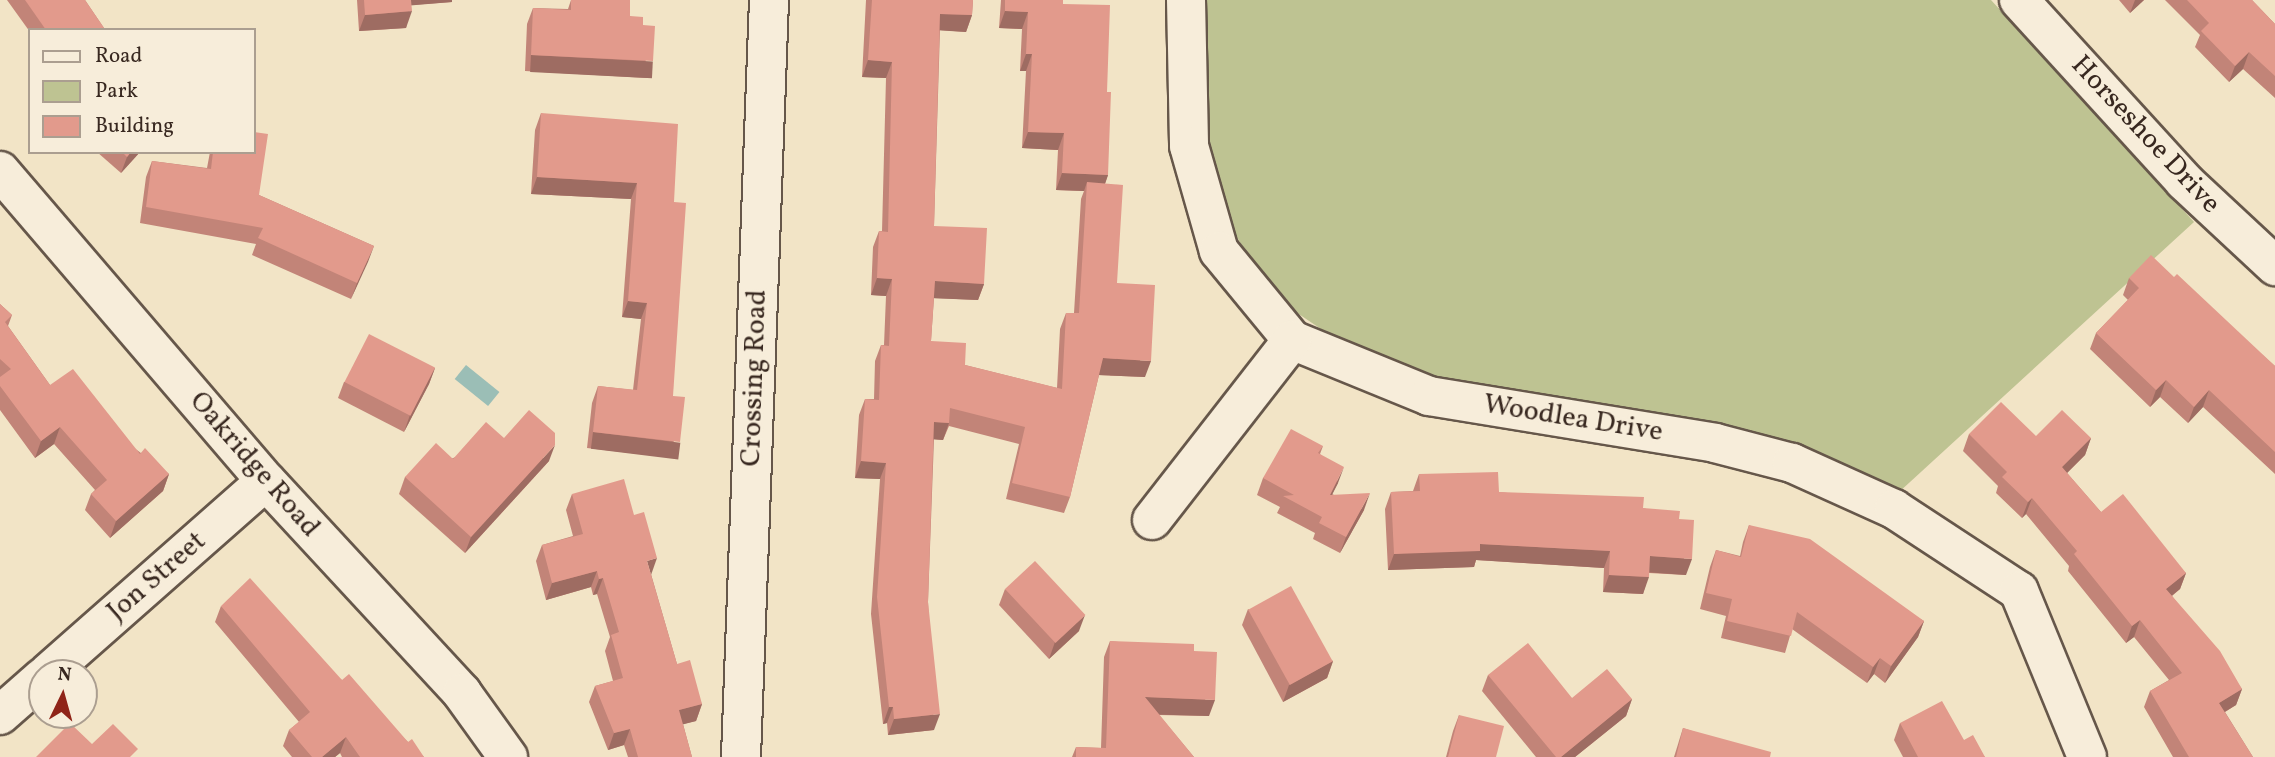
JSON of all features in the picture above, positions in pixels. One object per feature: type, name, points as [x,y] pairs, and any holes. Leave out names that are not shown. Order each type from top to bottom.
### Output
[{"type":"street","name":"Crossing Road","points":[[741,757],[769,0]]},
{"type":"street","name":"Woodlea Drive","points":[[1186,0],[1189,146],[1219,251],[1292,340],[1429,396],[1715,443],[1792,463],[1894,509],[2019,591],[2088,757]]},
{"type":"street","name":"Horseshoe Drive","points":[[2019,0],[2184,181],[2275,266]]},
{"type":"street","name":"Oakridge Road","points":[[0,171],[266,481],[462,693],[508,757]]},
{"type":"street","points":[[1152,520],[1292,340]]},
{"type":"street","name":"Jon Street","points":[[64,659],[266,481]]},
{"type":"street","points":[[0,715],[28,690]]},
{"type":"green space","points":[[1207,0],[1991,0],[2194,222],[1898,493],[1787,441],[1436,380],[1361,356],[1275,298],[1226,220],[1204,140]]},
{"type":"water","points":[[466,365],[499,392],[488,406],[455,379]]},
{"type":"building","points":[[25,0],[85,0],[104,28],[45,28]]},
{"type":"building","points":[[364,0],[411,0],[412,11],[365,15]]},
{"type":"building","points":[[571,0],[630,0],[630,16],[643,17],[643,25],[655,26],[653,61],[531,55],[533,8],[571,10]]},
{"type":"building","points":[[872,0],[973,0],[972,15],[940,14],[934,226],[987,228],[984,284],[935,281],[931,341],[966,343],[965,365],[1062,389],[1066,313],[1079,313],[1087,182],[1123,185],[1117,283],[1155,285],[1151,361],[1103,358],[1070,497],[1012,483],[1025,427],[950,408],[949,423],[934,422],[928,602],[940,714],[894,719],[893,707],[889,707],[877,597],[886,463],[861,461],[865,399],[879,400],[881,345],[889,346],[892,279],[877,278],[879,231],[888,232],[892,62],[868,60]]},
{"type":"building","points":[[1005,0],[1063,0],[1063,4],[1110,5],[1108,175],[1062,173],[1064,133],[1028,132],[1032,54],[1026,54],[1028,12],[1005,11]]},
{"type":"building","points":[[2187,0],[2252,0],[2275,24],[2275,76],[2249,52],[2235,66],[2201,31],[2209,23]]},
{"type":"building","points":[[541,113],[678,124],[674,202],[686,203],[673,396],[685,397],[680,442],[593,432],[598,386],[637,390],[647,303],[628,301],[637,183],[537,177]]},
{"type":"building","points":[[256,132],[268,134],[259,195],[374,246],[357,283],[258,238],[263,228],[146,207],[152,161],[211,169],[213,154],[256,154]]},
{"type":"building","points":[[2151,255],[2174,277],[2177,274],[2275,366],[2275,452],[2209,390],[2194,407],[2166,380],[2156,390],[2096,333],[2139,288],[2129,278]]},
{"type":"building","points":[[0,304],[12,315],[5,322],[50,385],[73,369],[140,454],[145,448],[169,474],[116,521],[91,494],[107,480],[60,427],[41,441],[0,386],[0,377],[11,369],[0,359]]},
{"type":"building","points":[[369,334],[435,368],[410,416],[344,382]]},
{"type":"building","points":[[2001,402],[2036,436],[2062,410],[2091,438],[2062,467],[2101,512],[2123,494],[2186,573],[2166,589],[2220,651],[2242,689],[2219,703],[2253,757],[2189,757],[2150,691],[2182,673],[2140,620],[2132,626],[2074,554],[2077,551],[2032,498],[2028,502],[2002,477],[2007,472],[1969,434]]},
{"type":"building","points":[[529,410],[555,433],[555,445],[471,537],[405,477],[436,443],[453,459],[486,422],[504,438]]},
{"type":"building","points":[[1291,429],[1323,446],[1318,453],[1344,467],[1330,495],[1370,493],[1346,537],[1319,523],[1322,517],[1283,496],[1294,495],[1263,478]]},
{"type":"building","points":[[1498,472],[1499,492],[1644,497],[1643,508],[1680,511],[1679,519],[1694,520],[1692,559],[1650,556],[1649,577],[1609,575],[1610,551],[1480,544],[1480,551],[1394,554],[1391,492],[1420,491],[1419,474]]},
{"type":"building","points":[[624,479],[634,515],[644,512],[657,558],[647,561],[677,664],[690,660],[702,704],[679,710],[692,757],[638,757],[630,729],[614,733],[595,686],[623,678],[611,635],[619,632],[603,578],[599,579],[597,571],[552,583],[542,545],[583,534],[572,494]]},
{"type":"building","points":[[1749,525],[1810,539],[1924,621],[1891,666],[1880,658],[1873,667],[1797,612],[1791,636],[1727,621],[1732,599],[1706,593],[1716,550],[1741,557]]},
{"type":"building","points":[[1035,561],[1085,615],[1055,643],[1005,589]]},
{"type":"building","points":[[250,578],[342,680],[349,674],[408,742],[412,739],[424,757],[360,757],[346,737],[322,757],[312,757],[289,730],[310,712],[221,606]]},
{"type":"building","points":[[1291,586],[1333,661],[1290,685],[1248,610]]},
{"type":"building","points":[[1110,641],[1194,644],[1194,651],[1217,652],[1215,700],[1145,697],[1194,757],[1076,757],[1076,747],[1106,748]]},
{"type":"building","points":[[1528,643],[1572,698],[1607,669],[1632,699],[1561,757],[1556,757],[1488,675]]},
{"type":"building","points":[[1942,701],[1964,740],[1973,735],[1985,757],[1918,757],[1900,723]]},
{"type":"building","points":[[1459,715],[1504,726],[1496,757],[1448,757]]},
{"type":"building","points":[[113,724],[138,749],[130,757],[36,757],[64,729],[76,729],[92,744]]},
{"type":"building","points":[[1683,728],[1771,752],[1770,757],[1676,757]]}]
